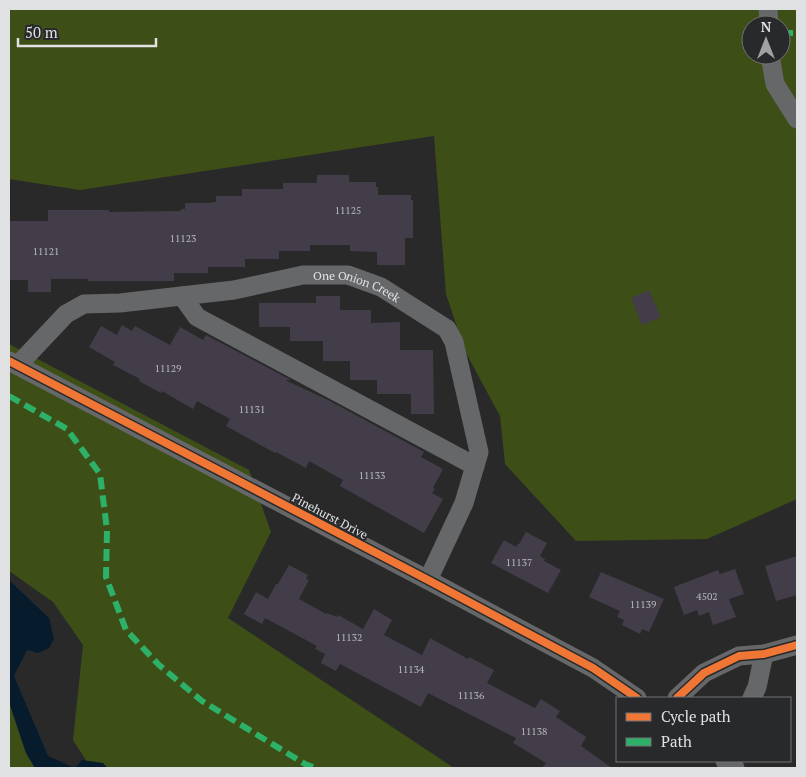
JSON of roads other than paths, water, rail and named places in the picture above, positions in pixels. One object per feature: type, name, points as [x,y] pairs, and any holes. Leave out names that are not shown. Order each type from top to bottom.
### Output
[{"type":"street","points":[[772,65],[775,84],[797,118]]},
{"type":"street","name":"One Onion Creek","points":[[13,363],[66,314],[84,304],[120,303],[234,290],[303,274],[348,274],[381,287],[447,329],[454,342],[480,452],[464,503],[428,580]]},
{"type":"street","points":[[182,296],[197,317],[475,466]]},
{"type":"street","name":"Pinehurst Drive","points":[[13,363],[593,668],[636,697]]},
{"type":"street","points":[[678,697],[704,673],[739,656],[764,654],[797,645]]},
{"type":"street","points":[[752,697],[757,687],[764,654]]},
{"type":"water","points":[[9,580],[49,618],[54,639],[49,648],[38,653],[27,650],[14,676],[48,756],[75,768],[35,768],[26,753],[9,702]]},
{"type":"water","points":[[82,760],[103,763],[108,768],[75,768]]}]
